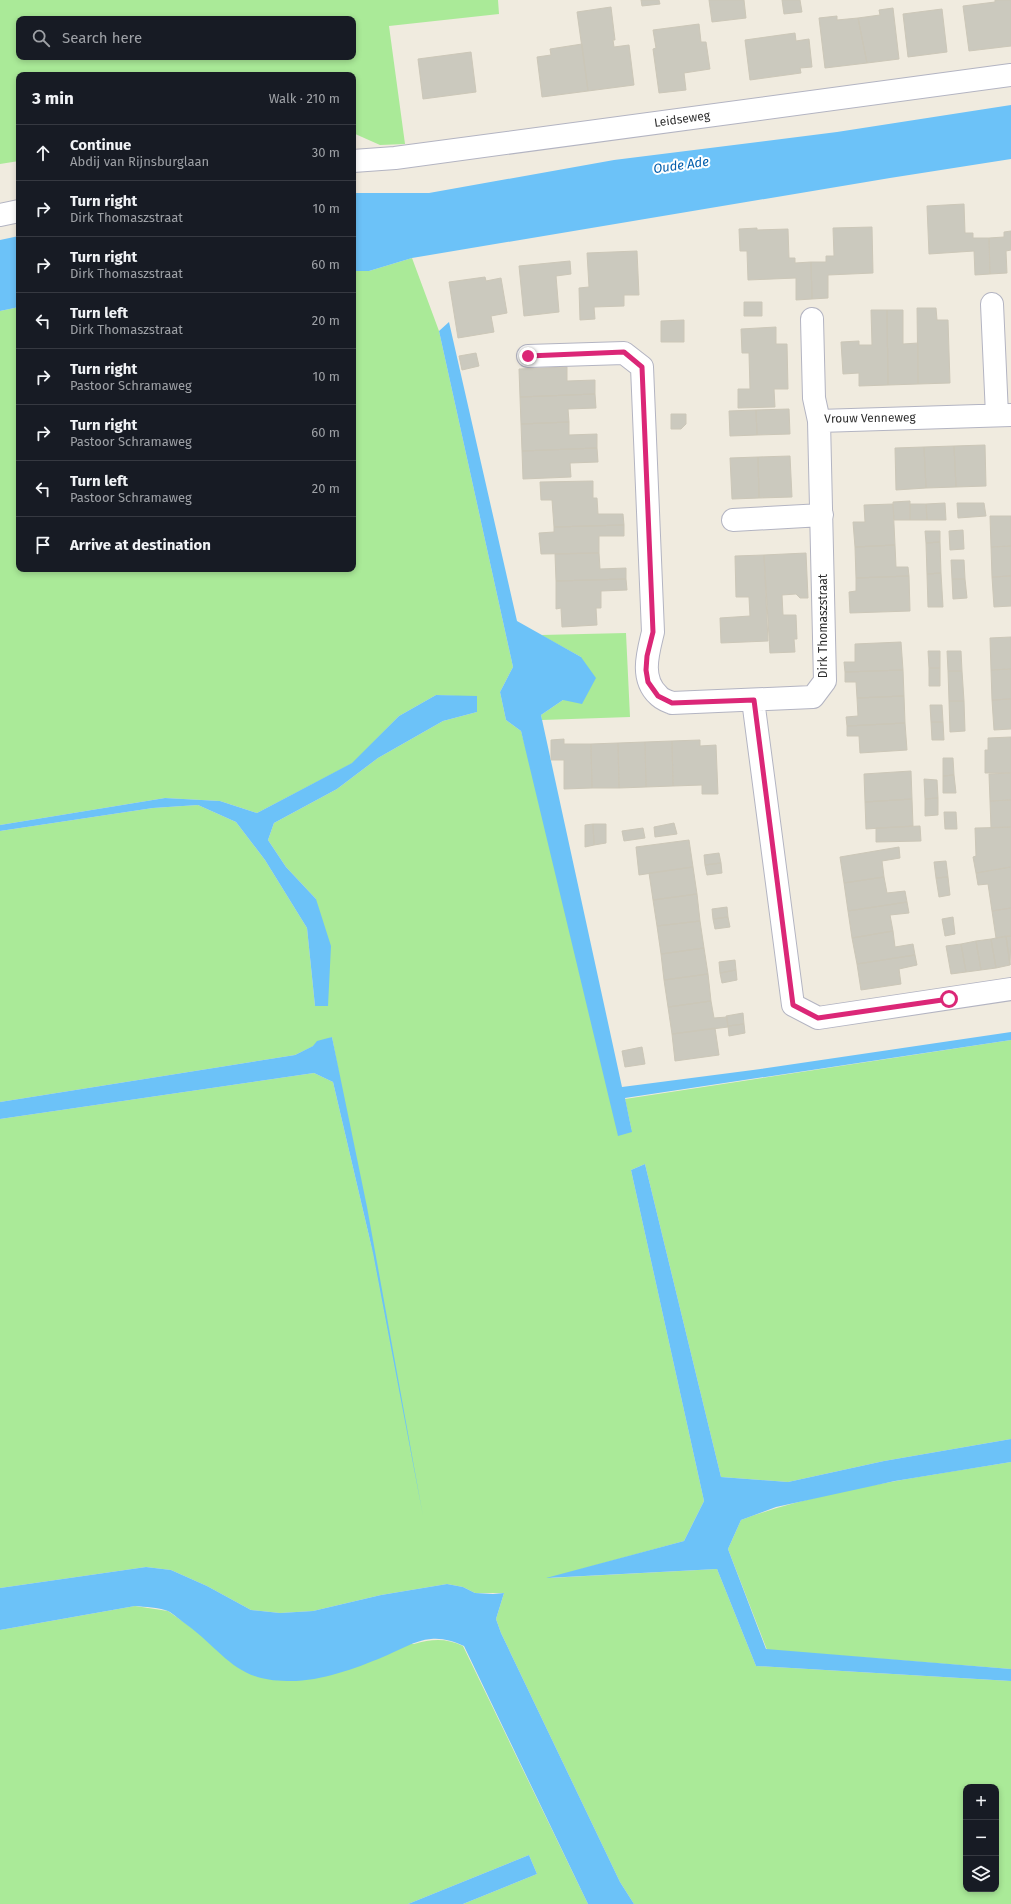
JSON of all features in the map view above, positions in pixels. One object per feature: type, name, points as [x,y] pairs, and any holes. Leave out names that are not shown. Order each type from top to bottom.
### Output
[{"type":"street","name":"Leidseweg","points":[[356,161],[395,158],[1011,75]]},
{"type":"street","points":[[0,215],[16,212]]},
{"type":"street","name":"Vrouw Venneweg","points":[[812,319],[814,398],[819,421],[1004,415],[992,304]]},
{"type":"street","name":"Dirk Thomaszstraat","points":[[528,356],[624,352],[642,367],[653,632],[647,656],[646,670],[648,682],[658,696],[672,703],[813,697],[825,681],[819,421]]},
{"type":"street","points":[[733,520],[822,515]]},
{"type":"street","points":[[754,700],[793,1005],[818,1018],[1011,990]]},
{"type":"green space","points":[[0,0],[498,0],[499,14],[389,26],[405,144],[380,145],[356,134],[356,72],[16,72],[16,161],[0,164]]},
{"type":"green space","points":[[412,258],[439,331],[513,667],[500,692],[506,720],[521,731],[632,1132],[625,1099],[1011,1040],[1011,1439],[884,1461],[788,1482],[721,1477],[645,1164],[631,1170],[704,1501],[684,1541],[549,1578],[717,1569],[756,1666],[1011,1681],[1011,1904],[634,1904],[620,1882],[501,1633],[496,1619],[504,1593],[475,1593],[463,1587],[447,1584],[381,1595],[313,1611],[280,1613],[251,1610],[207,1586],[171,1570],[146,1567],[0,1588],[0,1119],[314,1073],[333,1082],[373,1251],[332,1037],[295,1055],[0,1102],[0,831],[153,808],[198,805],[236,822],[265,860],[307,928],[315,1006],[316,899],[286,867],[268,840],[274,823],[337,789],[378,758],[443,721],[477,712],[477,697],[436,695],[399,716],[353,763],[257,813],[220,801],[165,798],[0,825],[0,311],[16,308],[16,572],[356,572],[356,271],[369,271]]},
{"type":"green space","points":[[626,633],[630,717],[542,720],[541,715],[563,700],[581,657],[541,635]]},
{"type":"green space","points":[[1011,1462],[1011,1669],[767,1650],[728,1549],[741,1520],[773,1509],[840,1492]]},
{"type":"green space","points":[[135,1606],[168,1611],[192,1628],[414,1644],[439,1640],[457,1643],[463,1646],[588,1904],[463,1904],[537,1874],[529,1855],[408,1904],[0,1904],[0,1630]]},
{"type":"water","name":"Oude Ade","points":[[1011,105],[1011,159],[412,258],[369,271],[356,271],[356,193],[429,193],[614,160],[837,132]]},
{"type":"water","points":[[16,237],[16,308],[0,311],[0,240]]},
{"type":"water","points":[[449,322],[517,621],[581,657],[596,678],[582,704],[563,700],[541,715],[622,1087],[753,1070],[1011,1032],[1011,1040],[625,1098],[632,1132],[618,1136],[521,731],[506,720],[500,692],[513,667],[439,331]]},
{"type":"water","points":[[436,695],[477,696],[477,712],[443,721],[378,758],[337,789],[274,823],[268,840],[286,867],[316,899],[331,946],[328,1006],[315,1006],[307,928],[265,860],[236,822],[198,805],[153,808],[0,831],[0,825],[165,798],[220,801],[257,813],[352,763],[399,716]]},
{"type":"water","points":[[332,1037],[367,1207],[423,1516],[373,1253],[333,1082],[314,1073],[0,1119],[0,1102],[295,1055],[313,1046],[317,1041]]},
{"type":"water","points":[[645,1164],[721,1477],[788,1482],[884,1461],[1011,1439],[1011,1462],[895,1481],[776,1507],[741,1520],[728,1549],[766,1649],[1011,1669],[1011,1681],[756,1666],[717,1569],[546,1578],[684,1541],[704,1501],[631,1170]]},
{"type":"water","points":[[146,1567],[171,1570],[207,1586],[251,1610],[280,1613],[313,1611],[381,1595],[447,1584],[463,1587],[475,1593],[504,1593],[496,1619],[501,1633],[620,1882],[634,1904],[588,1904],[464,1646],[460,1644],[444,1639],[425,1640],[372,1662],[336,1674],[299,1681],[287,1681],[269,1680],[242,1670],[231,1663],[200,1635],[168,1611],[152,1607],[135,1606],[0,1630],[0,1588]]},
{"type":"water","points":[[529,1855],[537,1874],[463,1904],[408,1904]]},
{"type":"building","points":[[641,0],[659,0],[660,4],[642,6]]},
{"type":"building","points":[[709,0],[744,0],[746,18],[712,22]]},
{"type":"building","points":[[782,0],[800,0],[802,12],[784,14]]},
{"type":"building","points":[[995,0],[1011,0],[1011,46],[969,51],[963,6],[995,2]]},
{"type":"building","points":[[611,7],[615,40],[613,40],[614,47],[629,45],[634,85],[588,91],[577,12]]},
{"type":"building","points":[[893,8],[899,59],[867,63],[858,18],[880,15],[879,10]]},
{"type":"building","points":[[942,9],[947,52],[908,57],[903,14]]},
{"type":"building","points":[[837,16],[837,20],[858,18],[867,63],[825,68],[819,18]]},
{"type":"building","points":[[699,24],[701,42],[706,42],[710,69],[684,73],[686,90],[659,93],[653,49],[656,48],[653,30]]},
{"type":"building","points":[[795,33],[796,41],[809,39],[812,67],[800,68],[801,73],[750,80],[745,40]]},
{"type":"building","points":[[582,44],[588,91],[542,97],[537,57],[551,55],[550,49]]},
{"type":"building","points":[[471,52],[476,92],[423,99],[418,59]]},
{"type":"building","points":[[964,204],[965,233],[973,233],[973,238],[989,238],[990,274],[975,275],[974,251],[929,254],[927,206]]},
{"type":"building","points":[[872,227],[873,273],[828,275],[828,298],[812,299],[811,262],[826,262],[826,256],[834,256],[833,228]]},
{"type":"building","points":[[757,228],[757,230],[788,229],[789,258],[795,258],[795,263],[811,262],[812,299],[796,300],[796,278],[748,280],[747,251],[740,251],[739,229]]},
{"type":"building","points":[[1011,231],[1011,250],[1006,251],[1007,273],[990,274],[989,238],[1004,237],[1004,232]]},
{"type":"building","points":[[637,251],[639,295],[624,295],[624,306],[594,307],[595,319],[580,320],[579,288],[589,287],[587,253]]},
{"type":"building","points":[[570,261],[571,274],[556,276],[559,312],[524,316],[519,266]]},
{"type":"building","points":[[485,277],[486,281],[501,278],[507,313],[491,316],[494,332],[458,338],[449,282]]},
{"type":"building","points":[[744,302],[762,302],[762,316],[744,316]]},
{"type":"building","points":[[917,308],[936,308],[937,320],[948,320],[950,383],[918,384]]},
{"type":"building","points":[[871,310],[887,310],[888,385],[859,386],[859,373],[843,374],[841,342],[859,341],[859,345],[872,345]]},
{"type":"building","points":[[887,310],[903,310],[903,344],[918,343],[918,384],[888,385]]},
{"type":"building","points":[[684,320],[684,342],[661,342],[661,321]]},
{"type":"building","points":[[776,327],[776,344],[787,344],[788,389],[774,389],[775,407],[738,408],[738,389],[750,389],[749,353],[742,353],[741,329]]},
{"type":"building","points":[[476,353],[479,366],[462,370],[459,356]]},
{"type":"building","points":[[567,367],[567,381],[595,380],[595,394],[520,397],[519,369]]},
{"type":"building","points":[[595,394],[596,408],[568,409],[569,422],[521,424],[520,397]]},
{"type":"building","points":[[789,409],[790,434],[757,435],[756,410]]},
{"type":"building","points":[[756,410],[757,435],[730,436],[729,411]]},
{"type":"building","points":[[671,414],[686,414],[686,424],[681,429],[671,429]]},
{"type":"building","points":[[569,422],[569,435],[597,434],[597,448],[522,451],[521,424]]},
{"type":"building","points":[[985,445],[986,486],[956,487],[954,446]]},
{"type":"building","points":[[954,446],[956,487],[926,488],[924,447]]},
{"type":"building","points":[[924,447],[926,488],[896,490],[895,448]]},
{"type":"building","points":[[597,448],[598,462],[570,463],[571,477],[523,479],[522,451]]},
{"type":"building","points":[[790,456],[792,497],[759,498],[758,457]]},
{"type":"building","points":[[758,457],[759,498],[732,499],[730,458]]},
{"type":"building","points":[[593,481],[593,498],[597,498],[598,514],[623,514],[624,525],[554,527],[552,500],[541,500],[540,482]]},
{"type":"building","points":[[910,501],[910,520],[894,520],[893,502]]},
{"type":"building","points":[[945,503],[946,520],[927,520],[926,504]]},
{"type":"building","points":[[957,503],[984,503],[986,516],[958,518]]},
{"type":"building","points":[[893,504],[895,545],[855,547],[853,522],[865,522],[864,505]]},
{"type":"building","points":[[910,504],[926,504],[927,520],[910,520]]},
{"type":"building","points":[[990,516],[1011,516],[1011,546],[991,547]]},
{"type":"building","points":[[624,525],[624,536],[599,536],[599,553],[541,554],[539,533],[554,532],[554,527]]},
{"type":"building","points":[[963,530],[964,549],[950,550],[949,531]]},
{"type":"building","points":[[925,531],[940,531],[940,542],[926,543]]},
{"type":"building","points":[[940,542],[941,573],[927,574],[926,543]]},
{"type":"building","points":[[895,545],[896,567],[908,567],[909,576],[856,578],[855,547]]},
{"type":"building","points":[[1011,546],[1011,576],[992,577],[991,547]]},
{"type":"building","points":[[599,553],[600,569],[626,568],[626,579],[556,581],[555,554]]},
{"type":"building","points":[[806,553],[808,598],[800,598],[796,594],[782,595],[783,615],[796,615],[797,639],[794,639],[795,652],[770,653],[764,555]]},
{"type":"building","points":[[764,555],[768,641],[721,643],[720,618],[750,616],[749,597],[736,597],[735,556]]},
{"type":"building","points":[[951,560],[964,560],[965,579],[952,579]]},
{"type":"building","points":[[941,573],[943,607],[928,607],[927,574]]},
{"type":"building","points":[[909,576],[910,611],[850,613],[849,592],[856,591],[856,578]]},
{"type":"building","points":[[1011,576],[1011,606],[994,607],[992,577]]},
{"type":"building","points":[[626,579],[627,590],[601,591],[601,608],[596,608],[597,625],[562,627],[561,608],[556,609],[556,581]]},
{"type":"building","points":[[952,579],[965,579],[967,598],[953,599]]},
{"type":"building","points":[[1011,637],[1011,669],[991,670],[990,638]]},
{"type":"building","points":[[901,642],[903,670],[845,672],[844,662],[855,662],[855,644]]},
{"type":"building","points":[[928,651],[940,651],[940,668],[929,668]]},
{"type":"building","points":[[947,651],[961,651],[962,671],[948,671]]},
{"type":"building","points":[[929,668],[940,668],[940,686],[929,686]]},
{"type":"building","points":[[1011,669],[1011,699],[992,700],[991,670]]},
{"type":"building","points":[[903,670],[904,696],[857,698],[856,682],[845,682],[845,672]]},
{"type":"building","points":[[948,671],[962,671],[964,701],[949,701]]},
{"type":"building","points":[[904,696],[905,723],[847,726],[846,717],[858,716],[857,698]]},
{"type":"building","points":[[1011,699],[1011,729],[994,730],[992,700]]},
{"type":"building","points":[[949,701],[964,701],[965,731],[950,732]]},
{"type":"building","points":[[930,705],[942,705],[943,722],[931,722]]},
{"type":"building","points":[[931,722],[943,722],[944,740],[932,740]]},
{"type":"building","points":[[905,723],[907,750],[860,753],[859,736],[847,736],[847,726]]},
{"type":"building","points":[[1011,737],[1011,773],[985,773],[985,750],[988,750],[988,738]]},
{"type":"building","points":[[564,739],[564,744],[591,744],[592,788],[564,789],[564,760],[551,760],[551,740]]},
{"type":"building","points":[[700,740],[700,746],[716,745],[718,794],[702,794],[702,785],[673,786],[672,741]]},
{"type":"building","points":[[672,741],[673,786],[646,787],[645,742]]},
{"type":"building","points":[[645,742],[646,787],[619,788],[618,743]]},
{"type":"building","points":[[618,743],[619,788],[592,788],[591,744]]},
{"type":"building","points":[[943,758],[953,758],[954,775],[943,776]]},
{"type":"building","points":[[911,771],[912,799],[865,802],[864,774]]},
{"type":"building","points":[[1011,773],[1011,800],[990,801],[989,774]]},
{"type":"building","points":[[954,775],[956,793],[943,793],[943,776]]},
{"type":"building","points":[[924,779],[937,780],[938,798],[925,799]]},
{"type":"building","points":[[938,798],[938,815],[925,816],[925,799]]},
{"type":"building","points":[[912,799],[913,826],[866,829],[865,802]]},
{"type":"building","points":[[1011,800],[1011,827],[991,828],[990,801]]},
{"type":"building","points":[[944,812],[956,812],[957,829],[945,829]]},
{"type":"building","points":[[674,823],[677,834],[655,837],[654,827]]},
{"type":"building","points":[[593,824],[606,824],[606,843],[594,845]]},
{"type":"building","points":[[593,824],[594,845],[585,847],[585,825]]},
{"type":"building","points":[[920,826],[921,841],[876,842],[876,828]]},
{"type":"building","points":[[1011,827],[1011,867],[976,873],[973,857],[976,856],[975,828]]},
{"type":"building","points":[[643,828],[645,838],[624,841],[622,831]]},
{"type":"building","points":[[689,840],[693,867],[639,875],[636,847]]},
{"type":"building","points":[[899,847],[900,858],[882,861],[884,877],[844,883],[840,857]]},
{"type":"building","points":[[719,853],[721,863],[705,865],[704,855]]},
{"type":"building","points":[[946,861],[948,877],[936,878],[934,862]]},
{"type":"building","points":[[721,863],[722,873],[707,875],[705,865]]},
{"type":"building","points":[[693,867],[697,894],[653,900],[649,873]]},
{"type":"building","points":[[1011,867],[1011,908],[992,911],[988,884],[978,885],[976,873]]},
{"type":"building","points":[[884,877],[887,893],[905,891],[907,902],[848,911],[844,883]]},
{"type":"building","points":[[948,877],[950,895],[939,897],[936,878]]},
{"type":"building","points":[[697,894],[700,921],[657,926],[653,900]]},
{"type":"building","points":[[907,902],[909,913],[890,915],[893,931],[852,938],[848,911]]},
{"type":"building","points":[[727,907],[728,917],[713,919],[712,909]]},
{"type":"building","points":[[1011,908],[1011,936],[996,938],[992,911]]},
{"type":"building","points":[[728,917],[730,927],[715,929],[713,919]]},
{"type":"building","points":[[953,917],[955,934],[945,936],[942,919]]},
{"type":"building","points":[[700,921],[704,948],[661,954],[657,926]]},
{"type":"building","points":[[893,931],[895,947],[913,944],[915,955],[857,964],[852,938]]},
{"type":"building","points":[[1006,936],[1010,965],[996,968],[991,939]]},
{"type":"building","points":[[1006,936],[1011,936],[1010,965]]},
{"type":"building","points":[[991,939],[996,968],[981,970],[976,941]]},
{"type":"building","points":[[976,941],[981,970],[966,972],[961,944]]},
{"type":"building","points":[[961,944],[966,972],[951,974],[946,946]]},
{"type":"building","points":[[704,948],[708,974],[664,980],[661,954]]},
{"type":"building","points":[[915,955],[917,965],[899,969],[901,984],[861,990],[857,964]]},
{"type":"building","points":[[735,960],[736,970],[720,973],[719,962]]},
{"type":"building","points":[[736,970],[737,980],[722,983],[720,973]]},
{"type":"building","points":[[708,974],[711,1001],[668,1007],[664,980]]},
{"type":"building","points":[[711,1001],[714,1018],[727,1017],[728,1027],[672,1034],[668,1007]]},
{"type":"building","points":[[743,1013],[744,1024],[728,1026],[726,1016]]},
{"type":"building","points":[[744,1024],[745,1033],[729,1036],[728,1026]]},
{"type":"building","points":[[715,1028],[719,1055],[675,1061],[672,1034]]},
{"type":"building","points":[[642,1047],[645,1064],[625,1067],[622,1051]]},
{"type":"route","points":[[528,356],[624,352],[642,367],[653,632],[647,656],[646,670],[648,682],[658,696],[672,703],[754,700],[793,1005],[818,1018],[949,999]]}]
